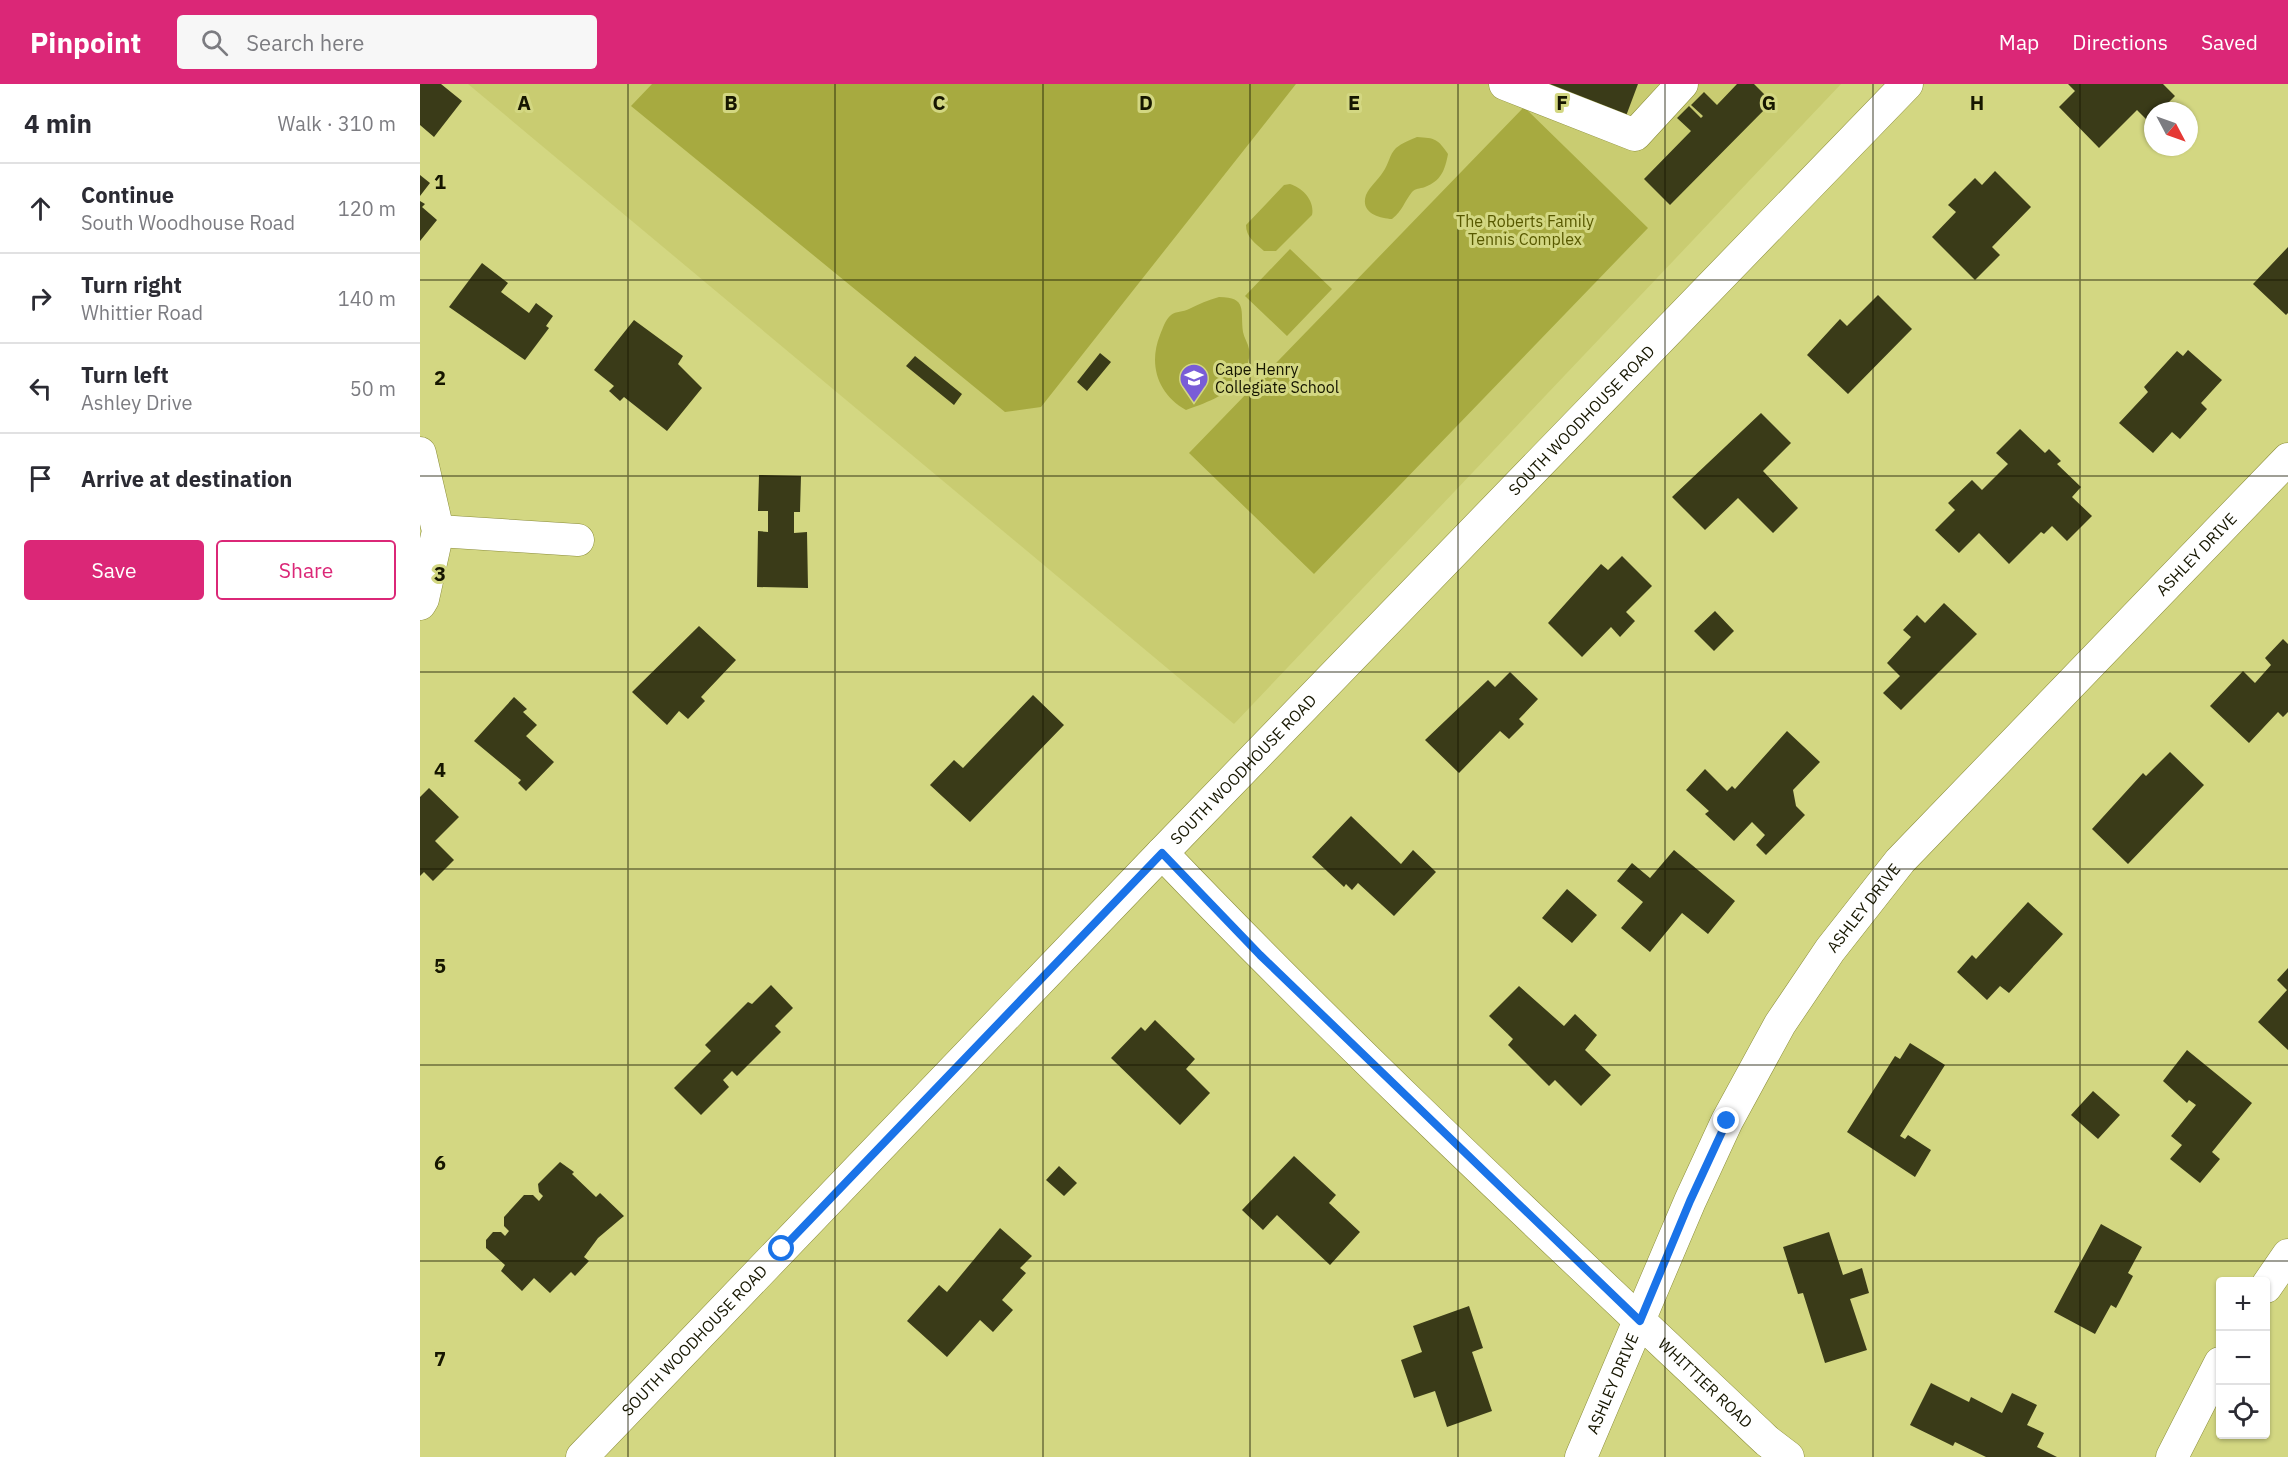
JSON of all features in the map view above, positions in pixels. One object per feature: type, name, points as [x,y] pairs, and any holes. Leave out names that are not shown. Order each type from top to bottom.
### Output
[{"type":"street","points":[[1505,84],[1635,135],[1682,84]]},
{"type":"street","name":"SOUTH WOODHOUSE ROAD","points":[[582,1457],[1162,853],[1907,84]]},
{"type":"street","points":[[420,453],[438,531],[423,600],[420,604]]},
{"type":"street","name":"ASHLEY DRIVE","points":[[1581,1457],[1690,1201],[1727,1121],[1780,1024],[1830,950],[1900,861],[2288,459]]},
{"type":"street","points":[[438,531],[578,540]]},
{"type":"street","name":"WHITTIER ROAD","points":[[1162,853],[1269,963],[1640,1321],[1767,1442],[1788,1457]]},
{"type":"street","points":[[2270,1280],[2288,1255]]},
{"type":"street","points":[[2172,1457],[2216,1370]]},
{"type":"shaded area","name":"Cape Henry Collegiate School","points":[[468,84],[1841,84],[1234,724]]},
{"type":"green space","points":[[652,84],[1296,84],[1041,407],[1005,412],[631,106]]},
{"type":"green space","name":"The Roberts Family Tennis Complex","points":[[1524,107],[1648,228],[1314,574],[1189,453]]},
{"type":"green space","points":[[1417,137],[1435,140],[1448,154],[1441,174],[1435,182],[1412,192],[1392,219],[1372,213],[1366,206],[1366,195],[1385,169],[1396,148]]},
{"type":"green space","points":[[1290,184],[1310,200],[1312,215],[1276,251],[1264,251],[1249,236],[1246,225],[1284,185]]},
{"type":"green space","points":[[1290,249],[1332,289],[1287,336],[1245,296]]},
{"type":"green space","points":[[1219,297],[1235,300],[1241,307],[1243,332],[1249,349],[1248,362],[1241,377],[1228,390],[1186,410],[1168,396],[1158,378],[1155,357],[1160,335],[1171,315]]},
{"type":"building","points":[[420,84],[441,84],[462,101],[434,137],[420,125]]},
{"type":"building","points":[[1544,84],[1638,84],[1626,116]]},
{"type":"building","points":[[1737,84],[1754,84],[1772,102],[1670,205],[1644,179],[1691,131],[1677,118],[1689,106],[1701,118],[1703,116],[1691,105],[1704,92],[1717,105]]},
{"type":"building","points":[[2068,84],[2163,84],[2175,96],[2169,102],[2144,102],[2144,117],[2137,110],[2099,148],[2059,107],[2075,91]]},
{"type":"building","points":[[1995,171],[2031,207],[1992,247],[2000,255],[1975,280],[1932,237],[1956,212],[1948,205],[1975,178],[1982,185]]},
{"type":"building","points":[[420,175],[430,183],[420,196]]},
{"type":"building","points":[[420,201],[425,204],[422,207],[437,220],[420,241]]},
{"type":"building","points":[[2288,247],[2288,313],[2286,315],[2253,284]]},
{"type":"building","points":[[482,263],[508,283],[501,292],[529,313],[536,303],[553,316],[546,326],[549,328],[525,360],[449,307]]},
{"type":"building","points":[[1878,295],[1912,329],[1848,394],[1807,355],[1840,319],[1847,326]]},
{"type":"building","points":[[634,320],[683,356],[678,364],[702,388],[667,431],[624,397],[620,401],[609,391],[614,386],[594,370]]},
{"type":"building","points":[[2188,350],[2222,380],[2201,403],[2207,409],[2180,439],[2172,432],[2153,453],[2119,423],[2148,392],[2144,387],[2177,351],[2183,356]]},
{"type":"building","points":[[1100,353],[1111,362],[1087,391],[1077,382]]},
{"type":"building","points":[[915,356],[962,394],[954,405],[906,366]]},
{"type":"building","points":[[1761,413],[1791,443],[1763,471],[1798,508],[1773,533],[1738,498],[1705,530],[1672,497]]},
{"type":"building","points":[[2020,429],[2045,453],[2049,449],[2061,461],[2057,464],[2081,487],[2072,497],[2092,516],[2067,541],[2052,526],[2044,534],[2041,532],[2009,564],[1979,533],[1959,553],[1935,530],[1955,510],[1948,503],[1972,480],[1982,490],[2008,464],[1996,453]]},
{"type":"building","points":[[759,475],[801,476],[800,512],[794,512],[794,533],[807,532],[808,588],[757,587],[758,531],[768,532],[768,511],[758,511]]},
{"type":"building","points":[[1622,556],[1652,586],[1626,612],[1635,621],[1620,637],[1611,627],[1582,657],[1548,623],[1601,564],[1608,570]]},
{"type":"building","points":[[1944,603],[1977,634],[1901,710],[1883,693],[1900,676],[1887,663],[1911,637],[1903,630],[1917,615],[1925,623]]},
{"type":"building","points":[[1715,611],[1734,631],[1714,651],[1694,631]]},
{"type":"building","points":[[699,626],[736,660],[701,697],[705,701],[688,719],[679,711],[667,725],[632,692]]},
{"type":"building","points":[[2283,639],[2288,644],[2288,712],[2283,717],[2278,712],[2249,743],[2210,706],[2243,671],[2255,683],[2271,665],[2265,658]]},
{"type":"building","points":[[1510,672],[1538,699],[1519,719],[1524,724],[1509,739],[1500,731],[1459,773],[1425,740],[1488,680],[1495,687]]},
{"type":"building","points":[[1033,695],[1064,725],[970,822],[930,785],[954,760],[963,768]]},
{"type":"building","points":[[514,697],[527,709],[523,712],[537,725],[526,736],[554,762],[526,791],[518,783],[521,780],[474,741]]},
{"type":"building","points":[[1787,731],[1820,762],[1793,790],[1796,806],[1805,815],[1766,855],[1756,845],[1765,835],[1752,822],[1734,841],[1705,814],[1709,811],[1686,790],[1705,769],[1727,791],[1732,786],[1735,789]]},
{"type":"building","points":[[2170,752],[2204,785],[2128,864],[2092,829],[2143,773],[2146,776]]},
{"type":"building","points":[[429,788],[459,817],[435,841],[454,860],[433,881],[424,872],[420,876],[420,797]]},
{"type":"building","points":[[1351,816],[1401,864],[1413,850],[1436,872],[1394,916],[1358,883],[1352,890],[1346,884],[1344,887],[1312,857]]},
{"type":"building","points":[[1674,850],[1735,901],[1708,934],[1682,913],[1650,952],[1621,928],[1643,902],[1617,881],[1632,863],[1650,878]]},
{"type":"building","points":[[1567,889],[1597,915],[1572,943],[1542,918]]},
{"type":"building","points":[[2028,902],[2063,934],[2009,993],[2000,986],[1987,1000],[1957,972],[1972,955],[1976,959]]},
{"type":"building","points":[[2288,968],[2288,1050],[2258,1022],[2287,990],[2277,980]]},
{"type":"building","points":[[771,985],[793,1008],[775,1026],[781,1032],[737,1076],[732,1071],[723,1080],[729,1087],[701,1115],[674,1088],[711,1051],[705,1045],[748,1002],[752,1004]]},
{"type":"building","points":[[1519,986],[1564,1026],[1575,1014],[1597,1035],[1585,1050],[1611,1075],[1581,1106],[1555,1080],[1549,1086],[1508,1045],[1513,1039],[1489,1016]]},
{"type":"building","points":[[1155,1020],[1195,1059],[1186,1069],[1210,1093],[1180,1125],[1111,1058],[1141,1027],[1145,1031]]},
{"type":"building","points":[[1910,1043],[1945,1065],[1900,1136],[1905,1139],[1908,1135],[1931,1150],[1915,1177],[1847,1132],[1895,1056],[1900,1059]]},
{"type":"building","points":[[2187,1050],[2252,1103],[2212,1152],[2220,1159],[2200,1183],[2170,1159],[2182,1145],[2171,1136],[2196,1105],[2189,1100],[2187,1103],[2163,1081]]},
{"type":"building","points":[[2093,1091],[2120,1115],[2098,1139],[2071,1115]]},
{"type":"building","points":[[1294,1156],[1336,1195],[1329,1203],[1360,1232],[1330,1265],[1277,1215],[1263,1230],[1242,1210]]},
{"type":"building","points":[[560,1162],[574,1172],[572,1174],[596,1197],[600,1193],[624,1216],[598,1238],[584,1257],[589,1261],[575,1276],[571,1272],[550,1293],[534,1278],[522,1291],[501,1271],[505,1265],[486,1248],[486,1240],[493,1232],[501,1232],[505,1236],[509,1231],[504,1226],[504,1217],[524,1195],[533,1195],[539,1201],[543,1196],[539,1192],[538,1184]]},
{"type":"building","points":[[1059,1166],[1077,1183],[1064,1196],[1046,1180]]},
{"type":"building","points":[[2101,1224],[2142,1247],[2128,1273],[2133,1276],[2116,1308],[2111,1305],[2095,1334],[2054,1312]]},
{"type":"building","points":[[1000,1228],[1032,1256],[1020,1268],[1026,1273],[1002,1300],[1013,1310],[993,1332],[980,1320],[947,1357],[907,1321],[939,1285],[947,1292]]},
{"type":"building","points":[[1829,1232],[1843,1275],[1862,1268],[1869,1293],[1850,1299],[1867,1350],[1825,1363],[1803,1293],[1798,1294],[1783,1247]]},
{"type":"building","points":[[1469,1306],[1483,1348],[1472,1352],[1492,1411],[1447,1427],[1435,1391],[1414,1398],[1401,1360],[1422,1352],[1413,1326]]},
{"type":"building","points":[[1931,1383],[1969,1402],[1971,1397],[2002,1413],[2012,1393],[2037,1405],[2027,1425],[2044,1433],[2037,1447],[2057,1457],[1986,1457],[1955,1442],[1953,1446],[1910,1425]]},
{"type":"place","name":"Cape Henry Collegiate School","points":[[1194,404]]},
{"type":"route","points":[[782,1249],[1162,853],[1260,955],[1640,1321],[1690,1201],[1727,1121]]}]
